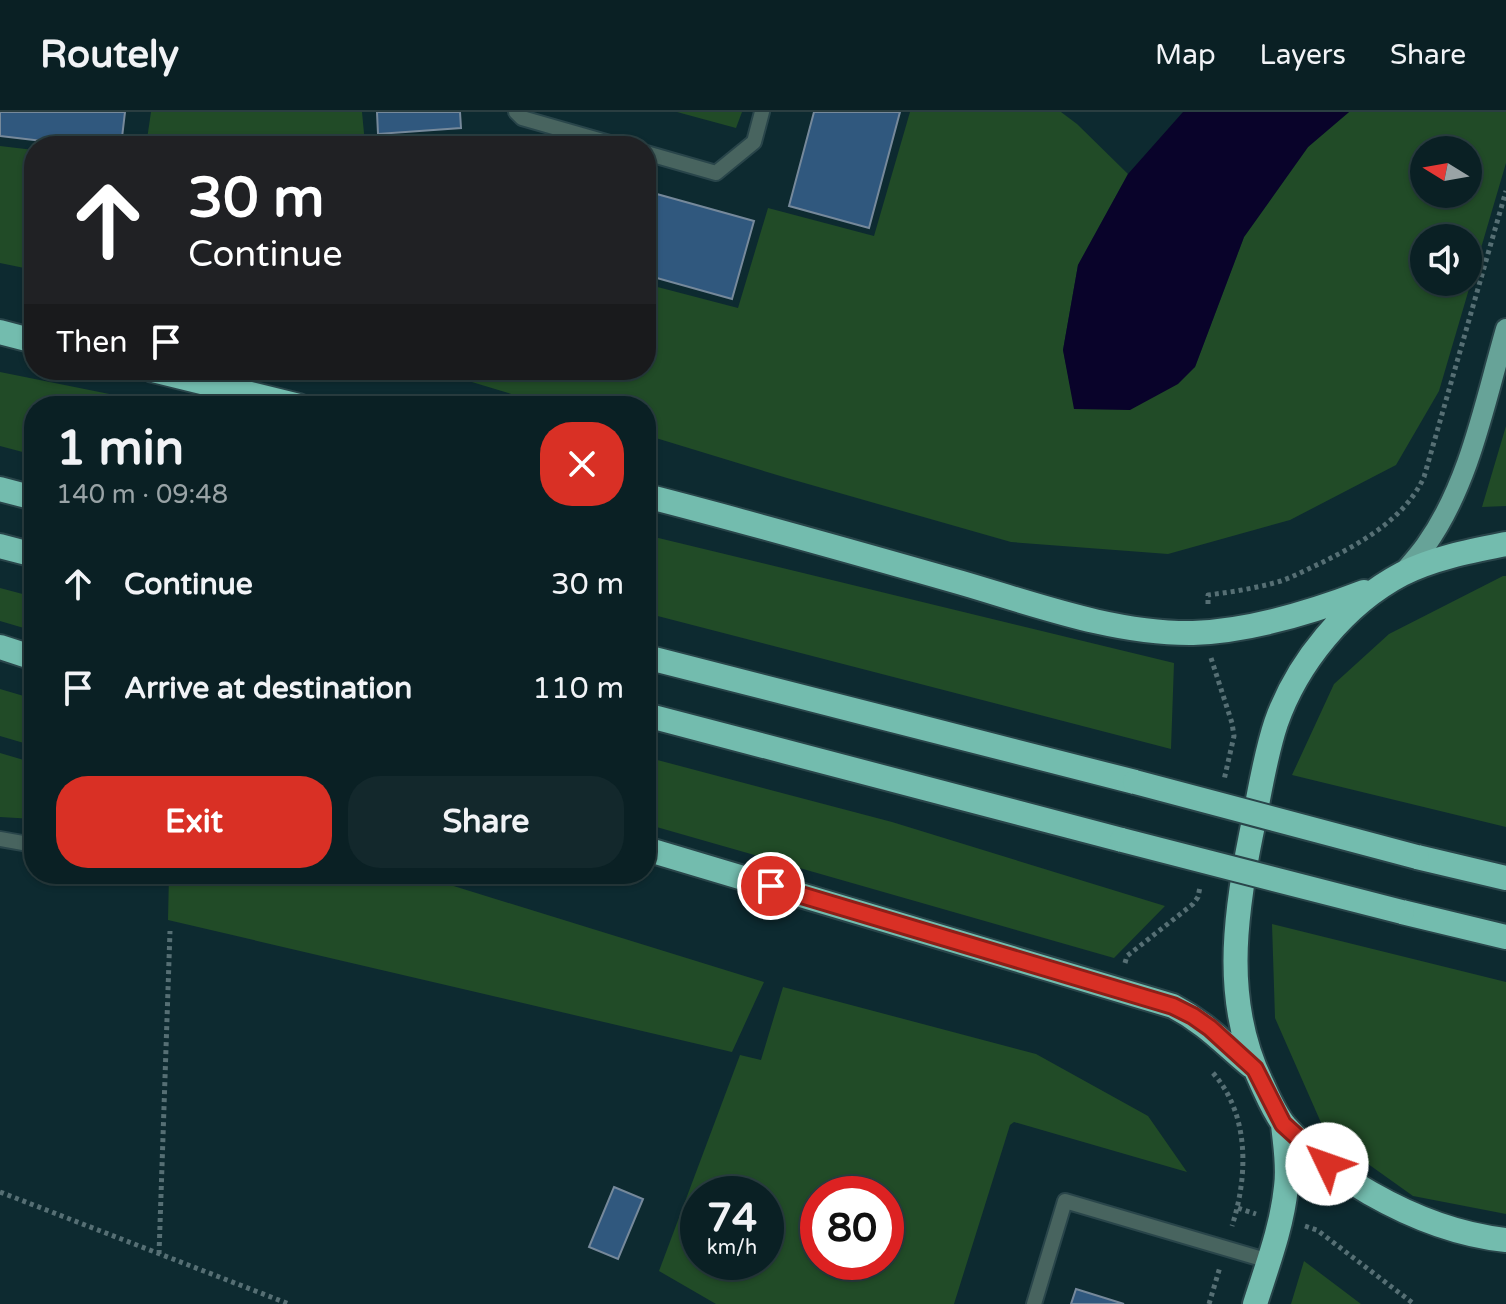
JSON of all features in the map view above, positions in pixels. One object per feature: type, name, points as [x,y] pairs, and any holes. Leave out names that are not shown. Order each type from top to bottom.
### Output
[{"type":"highway","points":[[0,332],[24,338]]},
{"type":"highway","points":[[194,380],[258,396]]},
{"type":"highway","points":[[0,489],[24,495]]},
{"type":"highway","points":[[656,499],[772,528],[1077,617],[1137,629],[1177,632],[1210,632],[1273,621],[1344,600],[1438,560],[1506,544]]},
{"type":"highway","points":[[0,546],[24,552]]},
{"type":"highway","points":[[1255,1304],[1269,1261],[1286,1187],[1287,1158],[1283,1124],[1255,1069],[1238,1012],[1234,974],[1235,937],[1250,841],[1275,726],[1288,692],[1325,637],[1394,579]]},
{"type":"highway","points":[[0,647],[24,655]]},
{"type":"highway","points":[[656,660],[1506,878]]},
{"type":"highway","points":[[656,718],[1506,937]]},
{"type":"highway","points":[[656,852],[1173,1006],[1210,1028],[1255,1069]]},
{"type":"highway","points":[[1283,1124],[1327,1164],[1393,1206],[1447,1228],[1506,1240]]},
{"type":"main road","points":[[1394,579],[1426,546],[1457,488],[1506,329]]},
{"type":"lane","points":[[516,112],[522,118],[585,136]]},
{"type":"lane","points":[[656,156],[716,173],[754,142],[762,112]]},
{"type":"lane","points":[[0,839],[24,843]]},
{"type":"lane","points":[[1034,1304],[1065,1201],[1269,1261]]},
{"type":"path","points":[[1208,595],[1285,579],[1366,538],[1408,504],[1424,477],[1506,191]]},
{"type":"path","points":[[159,1254],[170,931]]},
{"type":"path","points":[[1209,1304],[1238,1208],[1243,1172],[1242,1135],[1233,1103],[1210,1070]]},
{"type":"path","points":[[0,1192],[289,1304]]},
{"type":"path","points":[[1307,1227],[1317,1230],[1414,1304]]},
{"type":"green space","points":[[151,112],[362,112],[364,136],[147,136]]},
{"type":"green space","points":[[677,112],[742,112],[736,128]]},
{"type":"green space","points":[[910,112],[1061,112],[1128,174],[1078,265],[1063,350],[1075,409],[1195,367],[1244,237],[1308,147],[1349,112],[1506,112],[1506,163],[1482,245],[1482,224],[1410,224],[1410,296],[1467,296],[1439,391],[1396,465],[1290,520],[1168,554],[1011,542],[656,438],[656,396],[518,396],[465,380],[656,380],[656,287],[738,308],[768,208],[874,236]]},
{"type":"green space","points":[[0,146],[24,149],[24,268],[0,263]]},
{"type":"green space","points":[[0,372],[24,377],[24,380],[40,380],[119,396],[24,396],[24,452],[0,446]]},
{"type":"green space","points":[[1506,426],[1506,506],[1482,507]]},
{"type":"green space","points":[[656,537],[1174,663],[1171,749],[656,616]]},
{"type":"green space","points":[[1506,576],[1506,827],[1292,775],[1334,684],[1389,634]]},
{"type":"green space","points":[[0,588],[24,594],[24,628],[0,621]]},
{"type":"green space","points":[[0,689],[24,696],[24,743],[0,736]]},
{"type":"green space","points":[[0,753],[24,760],[24,818],[0,817]]},
{"type":"green space","points":[[656,760],[892,822],[1165,906],[1114,958],[656,827]]},
{"type":"green space","points":[[169,884],[447,884],[764,982],[732,1052],[168,920]]},
{"type":"green space","points":[[1272,924],[1506,982],[1506,1214],[1413,1196],[1326,1134],[1275,1018]]},
{"type":"green space","points":[[783,987],[1036,1054],[1148,1116],[1187,1172],[1014,1122],[1010,1125],[954,1304],[716,1304],[659,1271],[680,1215],[680,1280],[784,1280],[784,1176],[695,1176],[740,1055],[761,1060]]},
{"type":"green space","points":[[1304,1261],[1361,1304],[1291,1304]]},
{"type":"shaded area","points":[[1183,112],[1349,112],[1308,147],[1244,237],[1195,367],[1178,384],[1130,410],[1074,409],[1063,350],[1078,265],[1128,174]]},
{"type":"building","points":[[0,112],[125,112],[122,136],[24,136],[24,139],[0,136]]},
{"type":"building","points":[[377,112],[460,112],[461,128],[378,134]]},
{"type":"building","points":[[814,112],[900,112],[869,228],[789,206]]},
{"type":"building","points":[[656,194],[754,221],[732,299],[656,278]]},
{"type":"building","points":[[614,1187],[643,1199],[618,1259],[589,1247]]},
{"type":"building","points":[[1076,1289],[1124,1304],[1071,1304]]},
{"type":"route","points":[[771,886],[1173,1006],[1193,1016],[1255,1069],[1283,1124],[1327,1164]]}]
